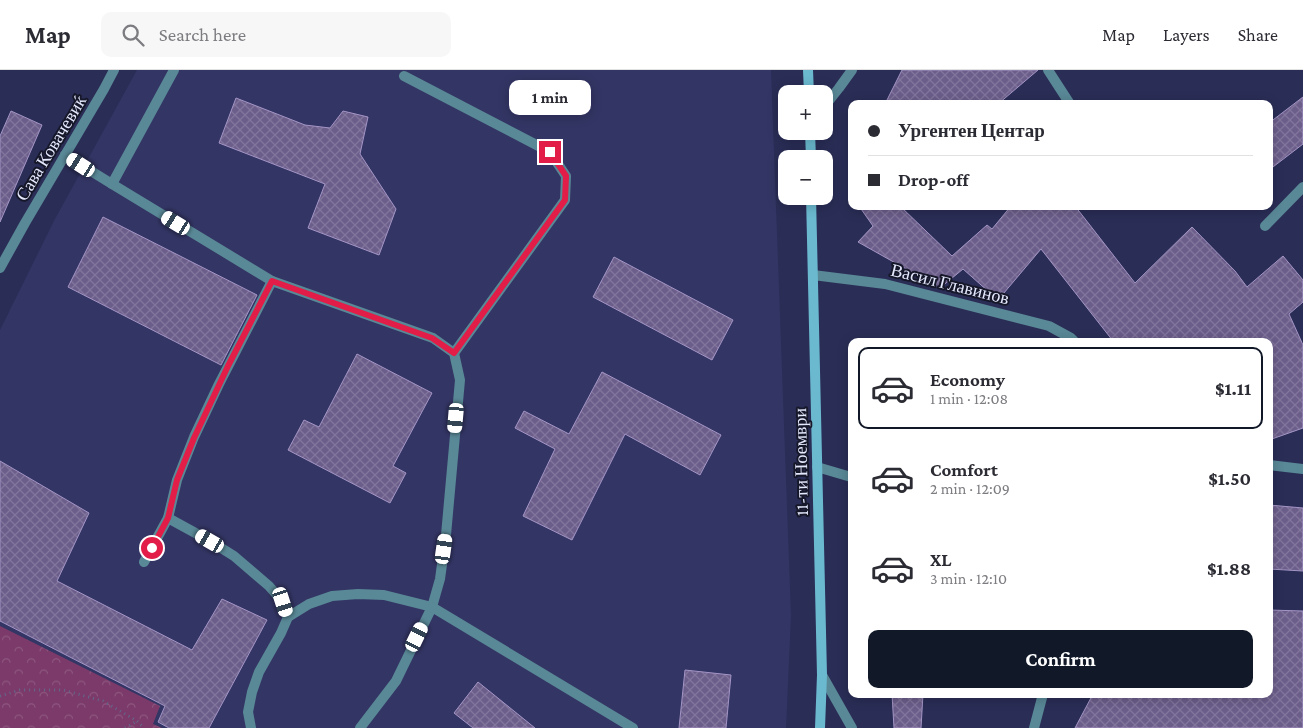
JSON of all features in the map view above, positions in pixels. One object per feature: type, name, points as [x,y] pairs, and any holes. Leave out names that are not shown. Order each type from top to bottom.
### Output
[{"type":"main road","points":[[808,70],[809,85]]},
{"type":"main road","name":"11-ти Ноември","points":[[812,205],[822,674],[820,728]]},
{"type":"street","name":"Сава Ковачевиќ","points":[[0,268],[114,70]]},
{"type":"street","points":[[112,184],[174,70]]},
{"type":"street","points":[[833,96],[852,70]]},
{"type":"street","points":[[1048,70],[1067,100]]},
{"type":"street","points":[[404,76],[550,152],[566,176],[565,200],[454,353]]},
{"type":"street","points":[[65,155],[272,281],[432,338],[454,353],[460,380],[446,535],[440,579],[432,607],[396,681],[360,728]]},
{"type":"street","points":[[1265,226],[1303,187]]},
{"type":"street","name":"Васил Главинов","points":[[814,275],[885,284],[1049,326],[1071,338]]},
{"type":"street","points":[[144,562],[168,518],[177,480],[194,438],[228,366],[272,281]]},
{"type":"street","points":[[1273,465],[1303,469]]},
{"type":"street","points":[[817,468],[848,476]]},
{"type":"street","points":[[168,518],[234,556],[283,602],[288,617]]},
{"type":"street","points":[[251,728],[248,712],[258,672],[281,633],[288,617],[309,604],[332,596],[384,595],[432,607],[633,728]]},
{"type":"street","points":[[822,674],[852,728]]},
{"type":"street","points":[[1034,728],[1042,698]]},
{"type":"path","points":[[0,696],[20,690],[63,690],[103,701],[137,721],[144,728]]},
{"type":"path","points":[[125,728],[137,721]]},
{"type":"shaded area","points":[[137,70],[771,70],[791,616],[786,728],[0,728],[0,330],[55,219]]},
{"type":"green space","points":[[0,626],[160,706],[153,724],[162,728],[0,728]]},
{"type":"building","points":[[902,70],[1038,70],[1003,100],[887,100]]},
{"type":"building","points":[[1303,97],[1303,144],[1273,167],[1273,120]]},
{"type":"building","points":[[236,98],[305,125],[330,128],[343,111],[368,117],[360,154],[396,209],[379,255],[308,228],[325,184],[219,143]]},
{"type":"building","points":[[11,111],[42,125],[0,222],[0,136]]},
{"type":"building","points":[[862,210],[904,210],[952,256],[987,225],[992,229],[1008,210],[1078,210],[1135,283],[1192,227],[1235,271],[1247,287],[1283,256],[1303,280],[1303,302],[1289,314],[1303,345],[1303,428],[1273,439],[1273,338],[1111,338],[1041,249],[998,300],[963,269],[940,288],[858,242],[873,226]]},
{"type":"building","points":[[103,217],[257,295],[221,365],[68,287]]},
{"type":"building","points":[[614,257],[733,320],[712,360],[593,297]]},
{"type":"building","points":[[357,354],[432,393],[393,466],[406,473],[390,503],[288,450],[304,420],[319,427]]},
{"type":"building","points":[[602,372],[721,435],[700,475],[625,434],[572,540],[523,516],[555,449],[515,428],[524,411],[569,434]]},
{"type":"building","points":[[0,461],[89,513],[57,581],[192,650],[222,599],[267,620],[209,728],[169,728],[158,722],[165,706],[0,621]]},
{"type":"building","points":[[1273,505],[1303,508],[1303,571],[1273,569]]},
{"type":"building","points":[[1273,610],[1303,611],[1303,728],[1075,728],[1091,698],[1273,698]]},
{"type":"building","points":[[685,670],[731,675],[726,728],[679,728]]},
{"type":"building","points":[[478,682],[535,728],[473,728],[454,713]]},
{"type":"building","points":[[892,698],[923,698],[921,728],[894,728]]},
{"type":"route","points":[[152,548],[168,518],[177,480],[194,438],[219,384],[272,281],[432,338],[454,353],[565,200],[566,176],[550,152]]}]
